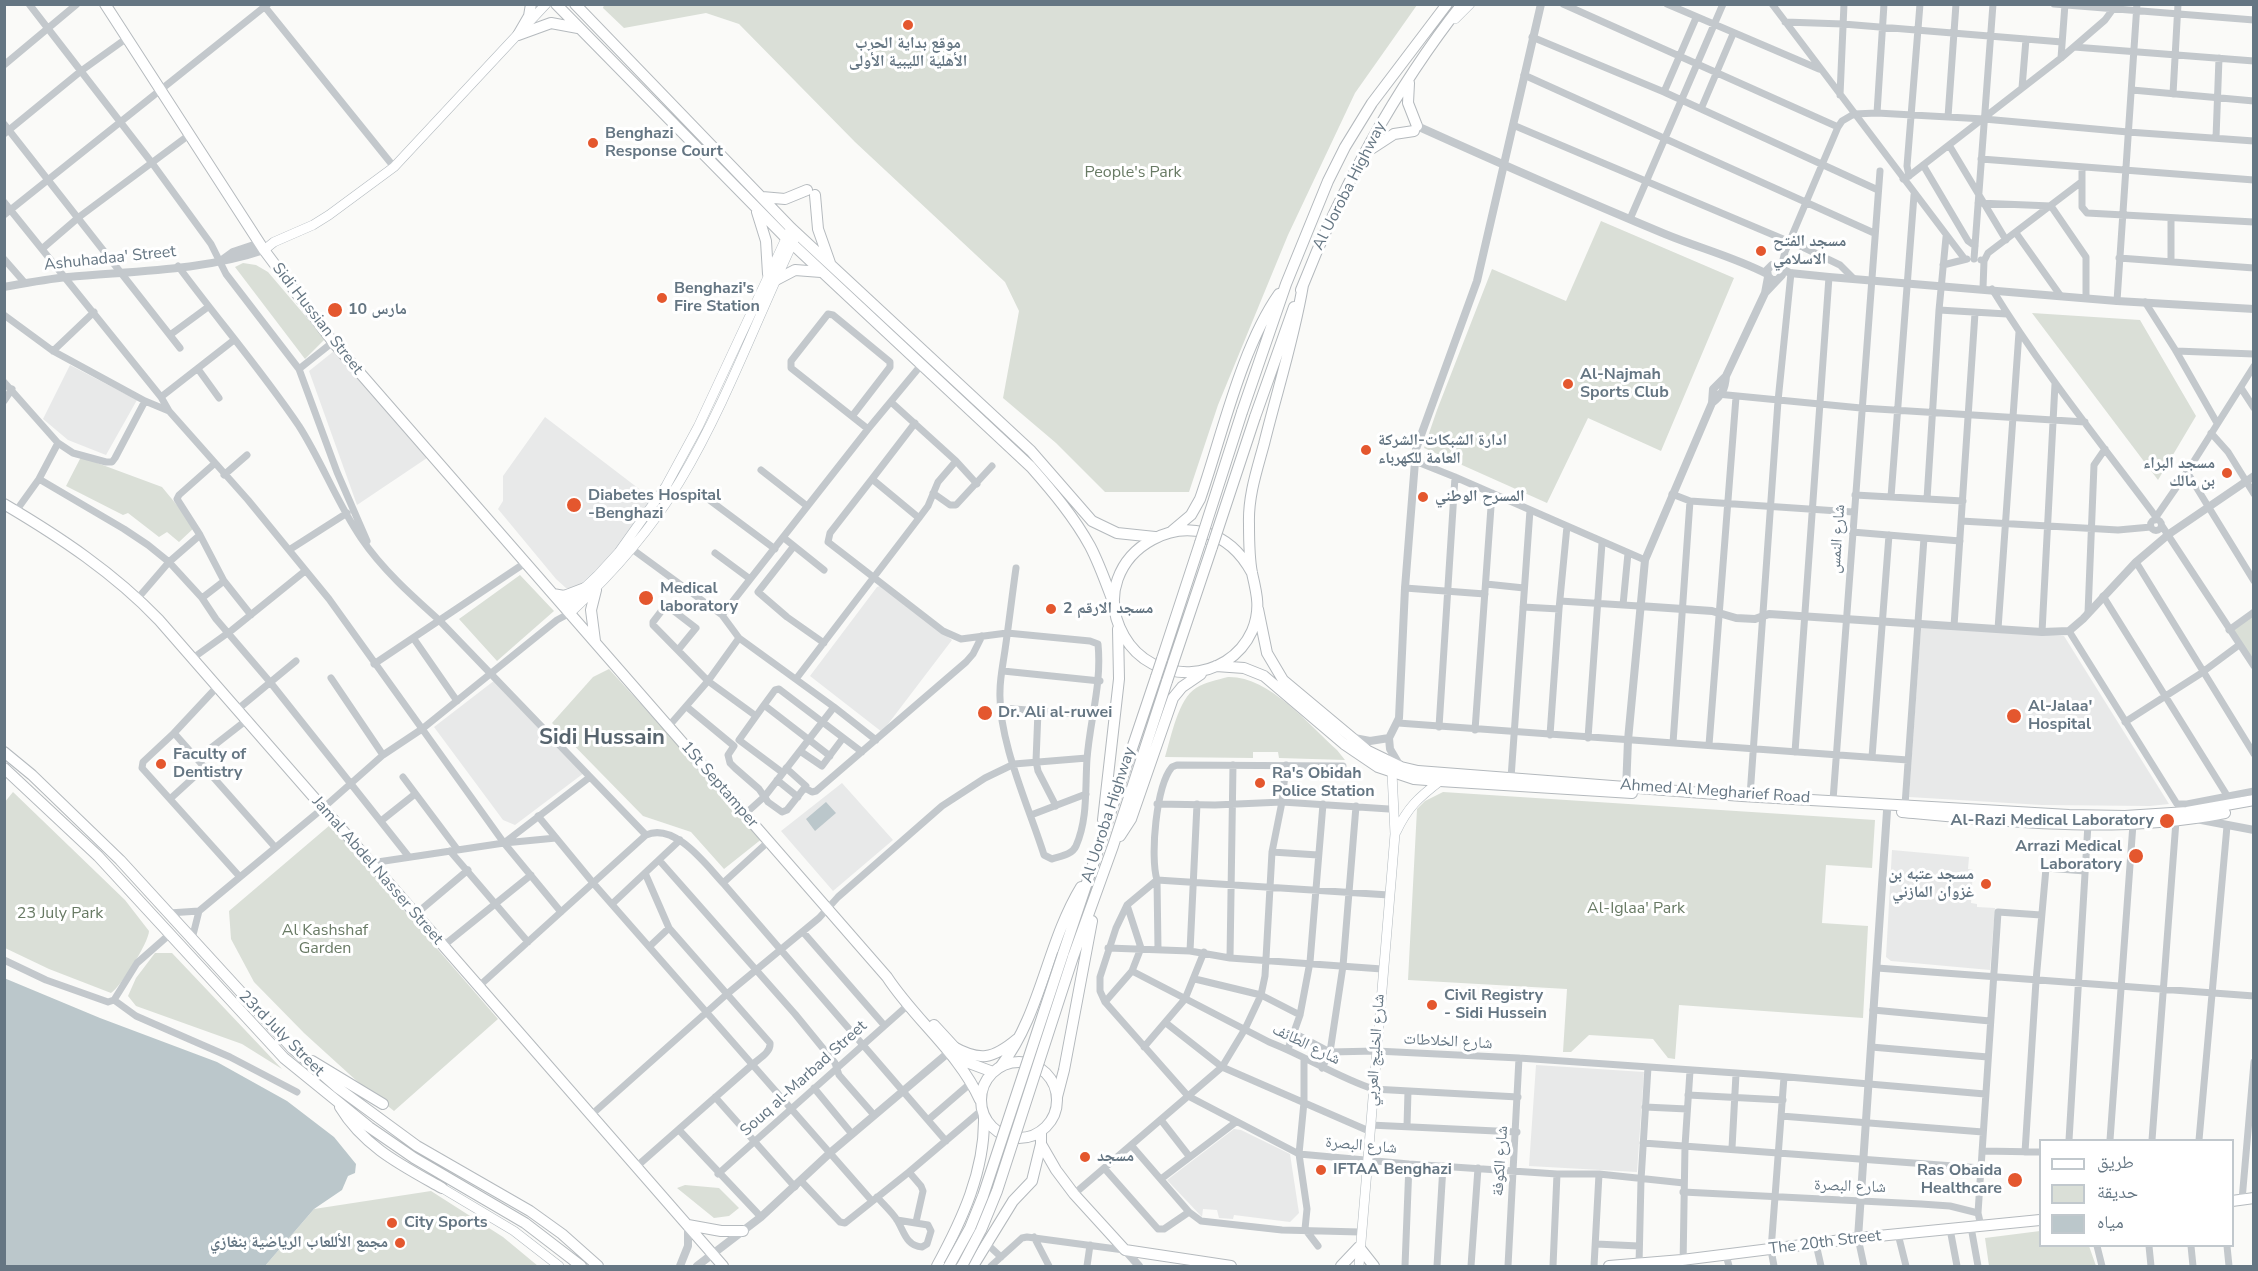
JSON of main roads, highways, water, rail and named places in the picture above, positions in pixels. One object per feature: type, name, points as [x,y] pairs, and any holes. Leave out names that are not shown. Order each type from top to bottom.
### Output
[{"type":"main road","name":"Sidi Hussian Street","points":[[105,4],[262,246],[333,342],[567,610]]},
{"type":"main road","points":[[518,35],[529,16],[531,4]]},
{"type":"main road","points":[[262,246],[313,225],[394,167],[546,4]]},
{"type":"main road","points":[[556,4],[756,209],[831,266],[1031,451],[1092,520],[1117,533],[1155,537]]},
{"type":"main road","points":[[575,4],[762,197],[821,272],[1013,449],[1058,498],[1089,544],[1115,607]]},
{"type":"main road","points":[[582,4],[588,19]]},
{"type":"main road","points":[[1436,18],[1438,4]]},
{"type":"main road","name":"Al Uoroba Highway","points":[[1167,661],[1200,543],[1242,412],[1286,284],[1313,216],[1346,147],[1372,103],[1447,4]]},
{"type":"main road","name":"Al Uoroba Highway","points":[[1167,661],[1212,547],[1255,417],[1329,220],[1389,112],[1462,4]]},
{"type":"main road","points":[[1446,26],[1470,4]]},
{"type":"main road","points":[[518,35],[551,23],[579,28]]},
{"type":"main road","points":[[1364,159],[1369,150],[1385,138],[1415,128],[1408,103],[1410,79]]},
{"type":"main road","points":[[762,197],[785,199],[811,193],[818,229],[831,266]]},
{"type":"main road","points":[[567,610],[632,549],[668,499],[690,463],[728,386],[771,278],[766,241],[756,209]]},
{"type":"main road","points":[[553,594],[571,594],[590,589],[643,520],[677,468],[791,236]]},
{"type":"main road","points":[[771,278],[795,270],[821,272]]},
{"type":"main road","points":[[1171,532],[1191,515],[1200,499],[1250,352],[1269,309],[1286,284]]},
{"type":"main road","points":[[1113,846],[1131,819],[1173,698],[1189,681],[1232,656],[1245,643],[1255,621],[1258,609],[1256,585],[1252,573],[1248,520],[1251,495],[1298,318],[1303,285]]},
{"type":"main road","name":"Jamal Abdel Nasser Street","points":[[4,504],[101,568],[138,598],[248,720],[322,809],[417,913],[478,987],[723,1266]]},
{"type":"main road","points":[[1099,845],[1119,679],[1120,648],[1115,592],[1124,566],[1137,550],[1155,537],[1171,532],[1193,530],[1224,541],[1240,555],[1252,573]]},
{"type":"main road","points":[[590,589],[595,641]]},
{"type":"main road","name":"Ahmed Al Megharief Road","points":[[1258,609],[1267,653],[1277,672],[1290,687],[1348,736],[1414,779],[1833,800],[2088,824],[2176,821],[2253,808]]},
{"type":"main road","name":"1St Septamper","points":[[567,610],[887,977]]},
{"type":"main road","points":[[1118,623],[1129,645],[1148,662],[1164,669],[1183,673],[1212,668]]},
{"type":"main road","points":[[1161,679],[1167,661]]},
{"type":"main road","name":"Ahmed Al Megharief Road","points":[[1212,668],[1244,668],[1264,676],[1344,744],[1378,767],[1397,770],[1887,811],[1984,815],[2124,816],[2187,812],[2253,800]]},
{"type":"main road","name":"Al Uoroba Highway","points":[[1068,956],[1099,845],[1161,679]]},
{"type":"main road","name":"Al Uoroba Highway","points":[[1068,956],[1113,846],[1161,679]]},
{"type":"main road","name":"23rd July Street","points":[[4,752],[32,775],[126,866],[244,998],[300,1055],[358,1104],[417,1146],[516,1202],[562,1234],[598,1266]]},
{"type":"main road","name":"23rd July Street","points":[[4,768],[24,784],[98,856],[284,1058],[337,1102],[414,1158],[510,1213],[542,1234],[581,1266]]},
{"type":"main road","name":"شارع الخليج العربي","points":[[1359,1266],[1360,1232],[1395,834],[1397,770]]},
{"type":"main road","points":[[24,784],[32,775]]},
{"type":"main road","name":"شارع الخليج العربي","points":[[1395,834],[1409,807],[1440,782]]},
{"type":"main road","points":[[937,1266],[967,1203],[982,1156],[982,1089],[1022,1034],[1066,915],[1092,868]]},
{"type":"main road","points":[[887,977],[902,989],[950,1050],[972,1082],[992,1128],[1003,1135],[1016,1138],[1029,1137],[1041,1131],[1053,1118],[1101,876]]},
{"type":"main road","points":[[949,1266],[966,1237],[983,1196],[1068,956]]},
{"type":"main road","points":[[962,1266],[981,1230],[997,1191],[1068,956]]},
{"type":"main road","points":[[887,977],[908,1005],[950,1050],[969,1063],[997,1069],[1015,1062],[1030,1064],[1043,1071],[1053,1083],[1057,1097]]},
{"type":"main road","points":[[950,1050],[973,1056],[988,1056],[1001,1050],[1022,1034]]},
{"type":"main road","points":[[300,1055],[323,1066],[383,1104]]},
{"type":"main road","points":[[337,1102],[348,1121],[365,1139],[388,1157],[514,1231],[559,1266]]},
{"type":"main road","points":[[973,1266],[1013,1201],[1032,1181],[1041,1144],[1041,1131]]},
{"type":"main road","points":[[1041,1144],[1056,1170],[1074,1194],[1125,1250],[1231,1266]]},
{"type":"main road","points":[[2237,1200],[2253,1198]]},
{"type":"main road","name":"The 20th Street","points":[[1609,1266],[1682,1263],[1858,1238],[2039,1220]]},
{"type":"main road","points":[[688,1225],[721,1231],[743,1231]]},
{"type":"main road","points":[[1341,1266],[1359,1247],[1374,1266]]},
{"type":"water","points":[[826,802],[836,813],[815,831],[806,819]]},
{"type":"water","points":[[4,978],[100,1018],[217,1062],[287,1101],[334,1137],[356,1164],[355,1173],[348,1176],[342,1190],[314,1209],[265,1266],[5,1266]]},
{"type":"place","name":"موقع بداية الحرب الأهلية الليبية الأولى","points":[[908,25]]},
{"type":"place","name":"Benghazi Response Court","points":[[593,143]]},
{"type":"place","name":"مسجد الفتح الاسلامي","points":[[1761,251]]},
{"type":"place","name":"Benghazi's Fire Station","points":[[662,298]]},
{"type":"place","name":"10 مارس","points":[[335,310]]},
{"type":"place","name":"Al-Najmah Sports Club","points":[[1568,384]]},
{"type":"place","name":"ادارة الشبكات-الشركة العامة للكهرباء","points":[[1366,450]]},
{"type":"place","name":"مسجد البراء بن مالك","points":[[2227,473]]},
{"type":"place","name":"المسرح الوطني","points":[[1423,497]]},
{"type":"place","name":"Diabetes Hospital -Benghazi","points":[[574,505]]},
{"type":"place","name":"Medical laboratory","points":[[646,598]]},
{"type":"place","name":"مسجد الارقم 2","points":[[1051,609]]},
{"type":"place","name":"Dr. Ali al-ruwei","points":[[985,713]]},
{"type":"place","name":"Al-Jalaa' Hospital","points":[[2014,716]]},
{"type":"place","name":"Faculty of Dentistry","points":[[161,764]]},
{"type":"place","name":"Ra's Obidah Police Station","points":[[1260,783]]},
{"type":"place","name":"Al-Razi Medical Laboratory","points":[[2167,821]]},
{"type":"place","name":"Arrazi Medical Laboratory","points":[[2136,856]]},
{"type":"place","name":"مسجد عتبه بن غزوان المازني","points":[[1986,884]]},
{"type":"place","name":"Civil Registry - Sidi Hussein","points":[[1432,1005]]},
{"type":"place","name":"مسجد","points":[[1085,1157]]},
{"type":"place","name":"IFTAA Benghazi","points":[[1321,1170]]},
{"type":"place","name":"Ras Obaida Healthcare","points":[[2015,1180]]},
{"type":"place","name":"City Sports","points":[[392,1223]]},
{"type":"place","name":"مجمع الأللعاب الرياضية بنغازي","points":[[400,1243]]},
{"type":"district","name":"Sidi Hussain","points":[[602,739]]},
{"type":"park label","name":"People's Park","points":[[1133,173]]},
{"type":"park label","name":"Al-Iglaa' Park","points":[[1636,909]]},
{"type":"park label","name":"23 July Park","points":[[60,914]]},
{"type":"park label","name":"Al Kashshaf Garden","points":[[325,940]]}]
